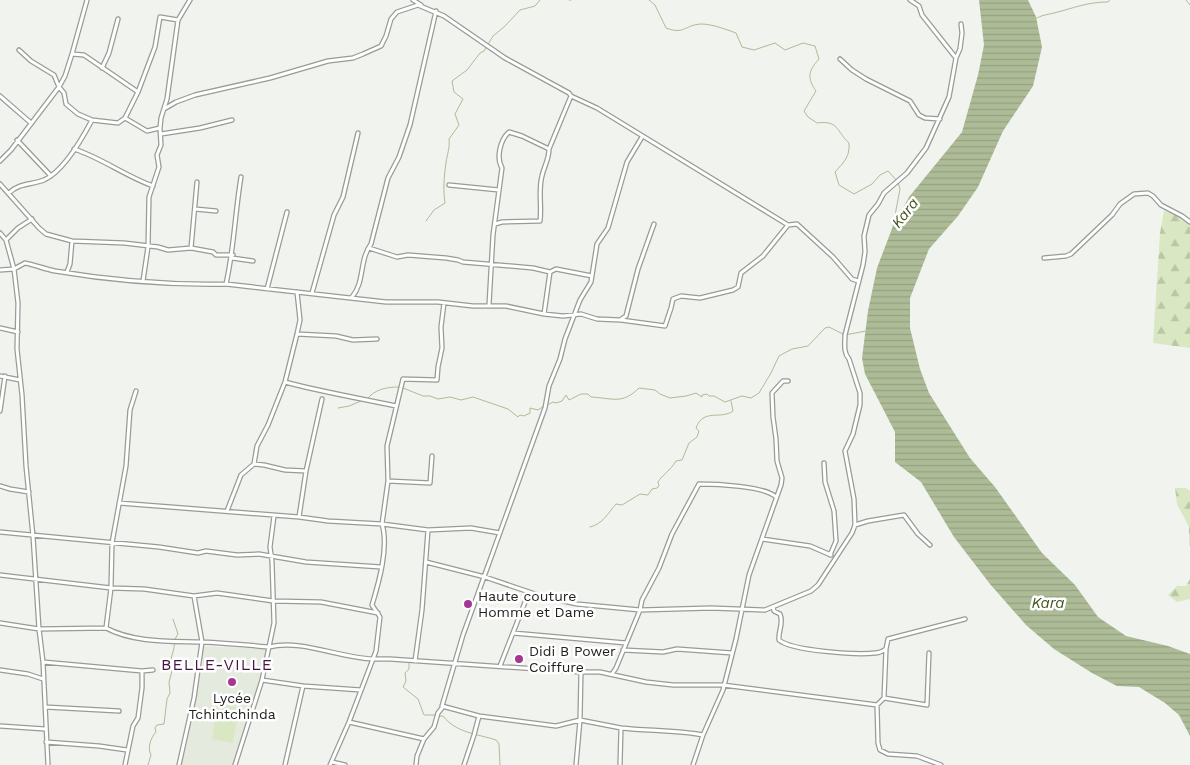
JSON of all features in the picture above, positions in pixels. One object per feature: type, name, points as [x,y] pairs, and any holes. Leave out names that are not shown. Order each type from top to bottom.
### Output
[{"type":"street","points":[[0,161],[59,87],[65,76],[87,0]]},
{"type":"street","points":[[143,281],[148,247],[150,197],[159,167],[157,155],[162,145],[160,128],[167,99],[178,20],[190,0]]},
{"type":"street","points":[[413,0],[472,34],[505,58],[596,108],[788,225],[797,224],[834,256],[852,279],[858,281]]},
{"type":"street","points":[[910,0],[919,6],[922,15],[956,58]]},
{"type":"street","points":[[164,109],[195,95],[270,78],[328,61],[353,58],[363,54],[380,46],[386,36],[391,19],[398,12],[412,6],[421,5]]},
{"type":"street","points":[[352,298],[357,291],[362,264],[366,251],[371,244],[388,178],[399,157],[410,125],[436,12]]},
{"type":"street","points":[[19,50],[31,61],[54,75],[64,93],[66,104],[78,114],[92,120],[118,123],[125,118],[138,92],[155,47],[160,17],[178,20]]},
{"type":"street","points":[[102,68],[110,53],[118,19]]},
{"type":"street","points":[[426,562],[577,604],[640,610],[711,608],[758,611],[773,607],[811,591],[824,577],[852,533],[855,525],[854,499],[845,451],[857,421],[860,393],[850,359],[844,349],[845,335],[865,252],[865,230],[869,215],[884,193],[907,173],[926,148],[940,119],[949,96],[956,58],[960,49],[961,24]]},
{"type":"street","points":[[72,54],[84,54],[138,92]]},
{"type":"street","points":[[840,59],[880,87],[910,101],[919,115],[925,118],[940,119]]},
{"type":"street","points":[[0,96],[31,123]]},
{"type":"street","points":[[495,224],[502,222],[540,221],[542,210],[541,178],[549,158],[549,149],[572,96]]},
{"type":"street","points":[[125,118],[147,131],[160,128]]},
{"type":"street","points":[[9,193],[18,186],[51,176],[61,168],[92,120]]},
{"type":"street","points":[[161,134],[200,128],[232,120]]},
{"type":"street","points":[[489,305],[495,224],[502,168],[499,157],[506,135],[509,132],[522,136],[549,149]]},
{"type":"street","points":[[312,293],[334,215],[343,197],[358,133]]},
{"type":"street","points":[[416,765],[417,756],[424,739],[434,727],[438,712],[442,708],[454,663],[545,408],[549,386],[560,359],[574,314],[591,282],[597,244],[608,228],[627,162],[642,137]]},
{"type":"street","points":[[17,140],[51,176]]},
{"type":"street","points":[[74,149],[118,168],[135,180],[153,186]]},
{"type":"street","points":[[226,284],[232,257],[241,178]]},
{"type":"street","points":[[191,248],[197,182]]},
{"type":"street","points":[[0,184],[46,234],[72,241],[106,242],[158,247],[168,250],[191,248],[253,261]]},
{"type":"street","points":[[449,185],[499,190]]},
{"type":"street","points":[[1044,258],[1071,254],[1112,215],[1120,204],[1134,194],[1148,193],[1161,205],[1190,222]]},
{"type":"street","points":[[195,209],[216,211]]},
{"type":"street","points":[[266,289],[287,212]]},
{"type":"street","points":[[6,240],[18,228],[32,219]]},
{"type":"street","points":[[620,320],[626,316],[636,275],[654,224]]},
{"type":"street","points":[[0,270],[14,269],[25,263],[67,272],[143,281],[201,285],[226,284],[386,302],[506,306],[544,314],[562,316],[580,314],[597,319],[665,326],[672,308],[673,299],[681,296],[700,298],[738,287],[741,273],[763,256],[788,225]]},
{"type":"street","points":[[0,233],[6,240],[14,269],[18,303],[20,380],[39,629],[44,662],[43,679],[48,765]]},
{"type":"street","points":[[67,272],[70,264],[72,241]]},
{"type":"street","points":[[369,248],[397,257],[408,255],[446,258],[492,266],[538,269],[550,272],[556,269],[592,276]]},
{"type":"street","points":[[544,314],[550,272]]},
{"type":"street","points":[[227,511],[241,475],[254,464],[257,446],[268,425],[285,382],[300,320],[297,292]]},
{"type":"street","points":[[345,765],[331,764],[373,659],[379,634],[380,618],[372,605],[379,586],[381,567],[382,524],[388,481],[387,446],[403,379],[437,380],[442,348],[441,327],[444,303]]},
{"type":"street","points":[[0,328],[18,332]]},
{"type":"street","points":[[297,334],[336,336],[353,340],[376,339]]},
{"type":"street","points":[[0,376],[20,380]]},
{"type":"street","points":[[0,411],[5,376]]},
{"type":"street","points":[[693,765],[703,735],[720,698],[749,575],[782,478],[777,462],[772,393],[783,381],[788,381]]},
{"type":"street","points":[[285,382],[323,392],[396,406]]},
{"type":"street","points":[[106,628],[111,588],[112,542],[126,466],[130,410],[136,391]]},
{"type":"street","points":[[299,517],[306,471],[322,400]]},
{"type":"street","points":[[388,481],[430,483],[432,456]]},
{"type":"street","points":[[824,463],[825,482],[834,511],[835,526],[836,542],[830,555]]},
{"type":"street","points":[[254,464],[286,470],[306,471]]},
{"type":"street","points":[[612,674],[640,610],[642,600],[659,568],[672,534],[699,484],[734,486],[757,490],[773,494],[776,498]]},
{"type":"street","points":[[0,486],[10,490],[29,492]]},
{"type":"street","points":[[119,503],[382,524],[428,530],[471,528],[500,533]]},
{"type":"street","points":[[855,525],[904,515],[918,534],[930,545]]},
{"type":"street","points":[[235,765],[262,680],[274,623],[272,560],[270,556],[274,516]]},
{"type":"street","points":[[415,661],[422,610],[428,530]]},
{"type":"street","points":[[0,532],[112,542],[198,553],[206,551],[237,555],[259,554],[306,562],[381,567]]},
{"type":"street","points":[[762,539],[810,546],[836,557]]},
{"type":"street","points":[[0,575],[111,588],[144,589],[194,596],[217,593],[273,601],[321,602],[378,614]]},
{"type":"street","points":[[500,666],[529,592]]},
{"type":"street","points":[[179,765],[194,698],[202,642],[194,596]]},
{"type":"street","points":[[773,607],[774,611],[780,614],[782,618],[779,640],[785,645],[835,652],[876,653],[886,649]]},
{"type":"street","points":[[941,765],[917,756],[897,756],[880,750],[878,743],[877,706],[884,698],[886,649],[888,639],[965,619]]},
{"type":"street","points":[[0,623],[39,629],[106,628],[134,637],[269,647],[279,644],[304,647],[358,659],[390,659],[600,672],[646,682],[673,685],[723,685],[877,706]]},
{"type":"street","points":[[513,633],[626,644]]},
{"type":"street","points":[[623,650],[663,652],[678,649],[732,653]]},
{"type":"street","points":[[884,698],[927,704],[929,653]]},
{"type":"street","points":[[44,662],[142,671],[153,670]]},
{"type":"street","points":[[0,670],[28,674],[43,679]]},
{"type":"street","points":[[125,765],[132,726],[138,718],[142,671]]},
{"type":"street","points":[[576,765],[580,720],[581,672]]},
{"type":"street","points":[[262,680],[303,686],[361,690]]},
{"type":"street","points":[[286,765],[303,686]]},
{"type":"street","points":[[442,706],[479,716],[556,726],[580,720],[621,728],[683,731],[703,735]]},
{"type":"street","points":[[45,707],[119,711]]},
{"type":"street","points":[[464,765],[479,716]]},
{"type":"street","points":[[349,722],[424,739]]},
{"type":"street","points":[[0,726],[45,729]]},
{"type":"street","points":[[620,765],[621,728]]},
{"type":"street","points":[[46,742],[127,750]]},
{"type":"shaded area","points":[[203,646],[267,649],[261,679],[233,765],[180,765],[202,667]]},
{"type":"green space","points":[[1164,211],[1181,216],[1190,224],[1190,348],[1153,343],[1160,233]]},
{"type":"green space","points":[[1175,488],[1186,488],[1190,491],[1190,546],[1189,527],[1177,504]]},
{"type":"green space","points":[[1190,579],[1190,599],[1177,602],[1168,595],[1177,586],[1186,586]]},
{"type":"green space","points":[[217,704],[239,708],[233,743],[212,739]]},
{"type":"water","name":"Kara","points":[[979,0],[1028,0],[1036,17],[1042,47],[1033,86],[1003,131],[978,187],[958,216],[929,249],[910,298],[910,328],[920,369],[929,393],[970,458],[995,487],[1042,553],[1075,585],[1098,617],[1126,636],[1168,646],[1190,654],[1190,736],[1179,715],[1165,703],[1139,687],[1117,686],[1092,673],[1054,649],[1026,625],[990,584],[954,537],[921,482],[895,462],[895,432],[865,374],[862,358],[868,311],[877,268],[893,226],[909,197],[962,132],[978,75],[984,45]]},
{"type":"waterway","points":[[426,221],[434,210],[445,203],[444,178],[449,139],[459,125],[455,114],[463,99],[454,92],[452,81],[467,70],[480,53],[484,51],[493,36],[520,10],[535,6],[540,0]]},
{"type":"waterway","points":[[649,0],[655,5],[666,28],[672,30],[681,30],[701,24],[714,26],[736,33],[742,47],[754,50],[775,43],[785,50],[803,43],[815,46],[819,59],[811,71],[810,78],[816,91],[804,111],[808,117],[817,123],[829,123],[836,127],[849,143],[847,156],[835,172],[839,185],[854,194],[872,184],[880,175],[888,171],[898,182],[900,189],[893,226]]},
{"type":"waterway","points":[[1035,19],[1110,0]]},
{"type":"waterway","points":[[1186,0],[1190,5]]},
{"type":"waterway","points":[[547,405],[562,401],[566,395],[569,400],[581,394],[588,394],[591,397],[622,399],[639,388],[655,390],[670,398],[696,393],[702,397],[702,395],[707,394],[714,396],[725,402],[742,396],[751,398],[759,393],[779,356],[792,349],[808,346],[825,328],[829,327],[845,335],[866,331]]},
{"type":"waterway","points":[[367,399],[382,389],[399,387]]},
{"type":"waterway","points":[[403,388],[423,396],[438,399],[450,397],[461,400],[473,397],[508,409],[518,417],[530,413],[530,408],[538,410],[544,406]]},
{"type":"waterway","points":[[338,408],[361,401]]},
{"type":"waterway","points":[[590,527],[602,521],[616,504],[622,505],[640,494],[648,495],[652,489],[657,488],[660,479],[676,461],[682,460],[689,443],[697,437],[699,431],[696,428],[699,422],[708,416],[723,415],[733,411],[731,401]]},
{"type":"waterway","points":[[148,765],[151,755],[150,743],[156,732],[155,728],[157,725],[164,724],[167,699],[170,693],[171,659],[175,639],[178,634],[173,619]]},
{"type":"waterway","points":[[409,663],[403,687],[418,699],[424,715],[435,715]]},
{"type":"waterway","points":[[439,716],[443,716],[448,722],[461,729],[496,740],[499,744],[500,765]]},
{"type":"place","name":"Haute couture Homme et Dame","points":[[468,604]]},
{"type":"place","name":"Didi B Power Coiffure","points":[[519,659]]},
{"type":"place","name":"Lycée Tchintchinda","points":[[232,682]]},
{"type":"district","name":"BELLE-VILLE","points":[[217,664]]}]
